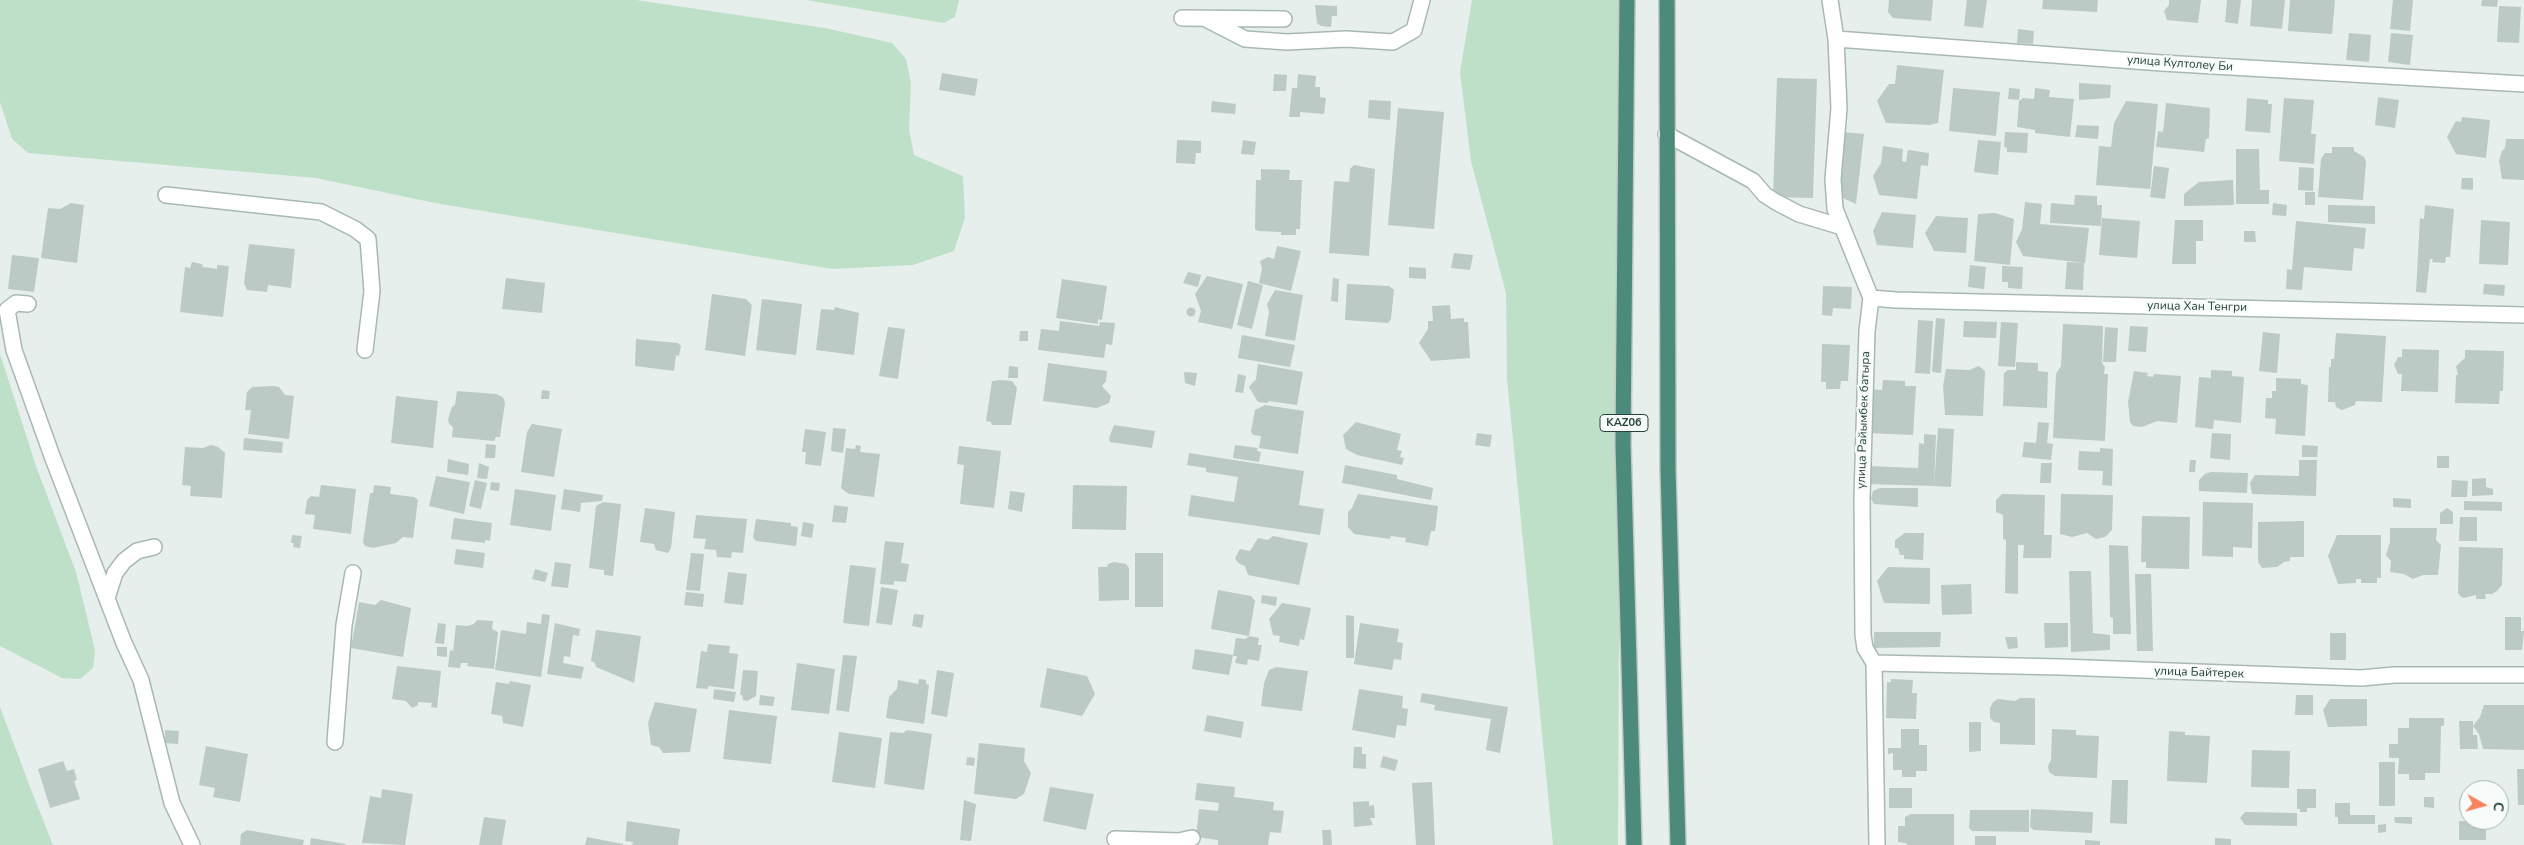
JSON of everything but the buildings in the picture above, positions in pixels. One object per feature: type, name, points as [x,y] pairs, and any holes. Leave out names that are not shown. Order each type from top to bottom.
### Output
[{"type":"highway","name":"KАZ06","points":[[1627,0],[1624,444],[1634,845]]},
{"type":"highway","points":[[1667,0],[1668,468],[1678,845]]},
{"type":"street","points":[[1204,18],[1245,39],[1287,42],[1346,39],[1393,42],[1414,30],[1422,0]]},
{"type":"street","name":"улица Райымбек батыра","points":[[1830,0],[1836,39],[1839,108],[1833,179],[1835,209],[1871,298],[1867,331],[1862,497],[1863,635],[1865,648],[1874,663],[1877,845]]},
{"type":"street","points":[[1182,18],[1284,19]]},
{"type":"street","name":"улица Култолеу Би","points":[[1836,39],[2162,63],[2524,84]]},
{"type":"street","points":[[1666,134],[1753,180],[1765,195],[1776,202],[1799,214],[1842,227]]},
{"type":"street","points":[[166,195],[321,212],[354,229],[368,239],[372,291],[365,350]]},
{"type":"street","name":"улица Хан Тенгри","points":[[1871,298],[2524,315]]},
{"type":"street","points":[[28,304],[16,304],[7,310],[14,350],[52,456],[124,643],[141,680],[172,803],[192,845]]},
{"type":"street","points":[[107,598],[115,573],[124,561],[138,551],[154,547]]},
{"type":"street","points":[[334,742],[344,625],[353,573]]},
{"type":"street","name":"улица Байтерек","points":[[1874,663],[2061,666],[2361,678],[2394,675],[2524,675]]},
{"type":"street","points":[[1115,839],[1179,841],[1192,838]]},
{"type":"green space","points":[[0,0],[636,0],[825,28],[892,43],[906,59],[911,83],[909,129],[914,155],[963,176],[965,218],[954,251],[913,265],[832,269],[435,203],[316,178],[28,153],[12,139],[0,102]]},
{"type":"green space","points":[[806,0],[959,0],[955,17],[944,23]]},
{"type":"green space","points":[[1472,0],[1622,0],[1618,845],[1553,845],[1507,379],[1506,293],[1471,161],[1460,72]]},
{"type":"green space","points":[[0,354],[36,466],[76,572],[95,650],[93,668],[80,679],[62,678],[0,646]]},
{"type":"green space","points":[[0,707],[30,787],[53,845],[0,845]]}]
